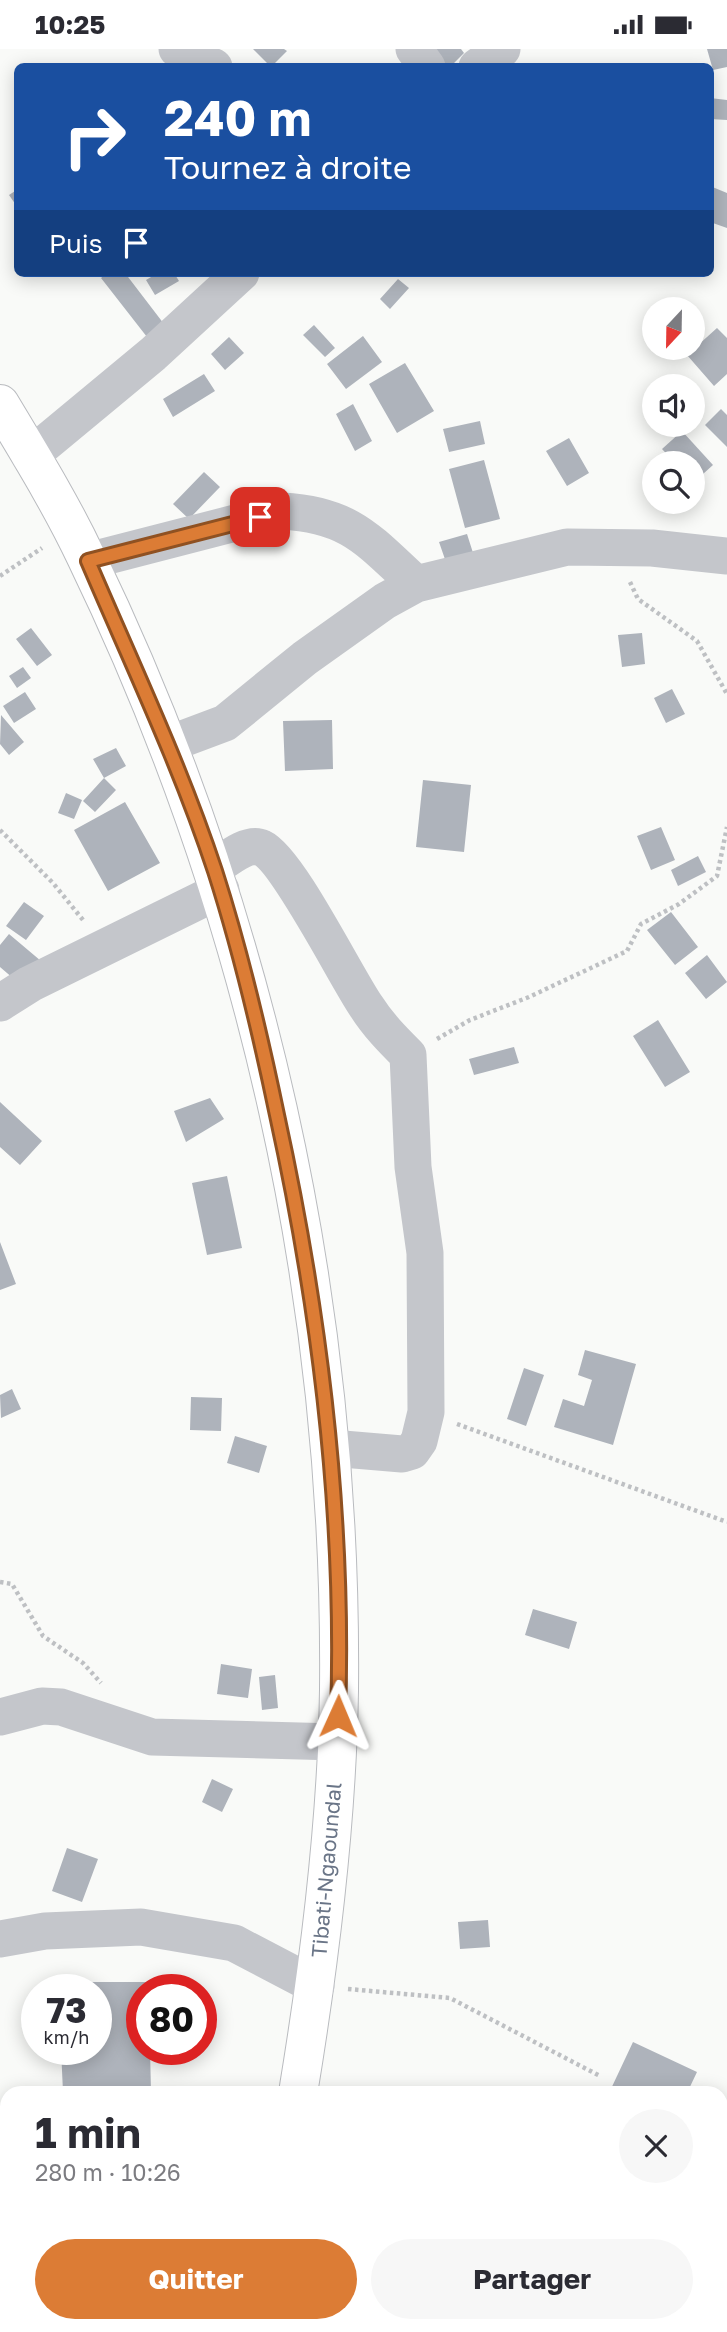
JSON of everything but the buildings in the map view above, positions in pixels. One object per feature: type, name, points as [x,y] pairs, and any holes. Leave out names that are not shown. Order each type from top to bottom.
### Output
[{"type":"highway","name":"Tibati-Ngaoundal","points":[[0,404],[80,545],[169,744],[218,879],[251,989],[292,1185],[331,1448],[337,1564],[337,1742],[316,1986],[299,2086]]},
{"type":"street","points":[[177,49],[206,63]]},
{"type":"street","points":[[483,63],[502,49]]},
{"type":"street","points":[[30,456],[153,354],[237,277]]},
{"type":"street","points":[[80,545],[282,511],[314,513],[338,521],[361,535],[416,584]]},
{"type":"street","points":[[169,744],[225,723],[305,658],[385,601],[416,584],[567,547],[612,547],[727,556]]},
{"type":"street","points":[[0,1003],[30,984],[96,954],[218,879],[249,847],[261,847],[271,855],[297,891],[369,1011],[408,1055],[413,1167],[425,1253],[426,1412],[419,1441],[412,1451],[402,1454],[331,1448]]},
{"type":"street","points":[[0,1717],[42,1706],[61,1707],[152,1737],[337,1742]]},
{"type":"street","points":[[0,1939],[45,1931],[141,1927],[234,1943],[316,1986]]},
{"type":"path","points":[[0,576],[80,545]]},
{"type":"path","points":[[612,547],[638,599],[696,641],[727,692]]},
{"type":"path","points":[[408,1055],[470,1020],[529,997],[627,951],[641,924],[679,904],[717,876],[727,827]]},
{"type":"path","points":[[0,830],[53,883],[83,920],[96,954]]},
{"type":"path","points":[[426,1412],[727,1523]]},
{"type":"path","points":[[0,1582],[12,1584],[43,1636],[83,1663],[109,1691]]},
{"type":"path","points":[[316,1986],[450,1998],[600,2076]]},
{"type":"route","points":[[260,517],[88,561],[169,744],[214,868],[251,989],[292,1185],[314,1315],[331,1448],[337,1564],[338,1716]]}]
